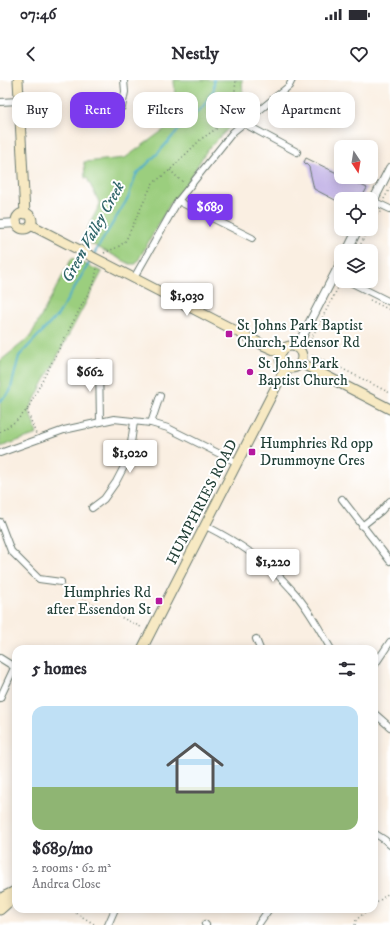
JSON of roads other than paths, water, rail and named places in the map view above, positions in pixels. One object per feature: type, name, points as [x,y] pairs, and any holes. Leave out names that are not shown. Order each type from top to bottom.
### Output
[{"type":"main road","points":[[18,80],[19,92]]},
{"type":"main road","points":[[20,128],[25,214]]},
{"type":"main road","points":[[25,214],[19,216],[17,223],[22,229],[27,229],[31,226]]},
{"type":"main road","points":[[25,214],[31,218],[31,226]]},
{"type":"main road","points":[[31,226],[265,346],[274,350],[282,351],[290,346],[297,347],[302,352],[301,363],[294,368],[286,367],[283,365],[280,358],[282,351]]},
{"type":"main road","points":[[301,363],[390,409]]},
{"type":"main road","name":"HUMPHRIES ROAD","points":[[144,645],[286,367]]},
{"type":"main road","points":[[0,902],[5,896],[12,892]]},
{"type":"main road","points":[[0,910],[10,902],[12,898]]},
{"type":"street","points":[[124,80],[125,92]]},
{"type":"street","points":[[260,109],[289,86],[292,80]]},
{"type":"street","points":[[0,102],[12,101]]},
{"type":"street","points":[[134,278],[178,201],[237,128]]},
{"type":"street","points":[[252,128],[297,152]]},
{"type":"street","points":[[378,192],[390,168]]},
{"type":"street","points":[[178,201],[252,238]]},
{"type":"street","points":[[378,205],[390,209]]},
{"type":"street","points":[[0,224],[17,223]]},
{"type":"street","points":[[297,347],[334,283]]},
{"type":"street","points":[[362,288],[390,302]]},
{"type":"street","points":[[99,363],[100,422]]},
{"type":"street","points":[[151,423],[160,396]]},
{"type":"street","points":[[0,453],[37,438],[64,430],[114,419],[151,423],[175,431],[238,462]]},
{"type":"street","points":[[92,508],[104,499],[116,482],[128,458],[134,422]]},
{"type":"street","points":[[342,499],[390,561]]},
{"type":"street","points":[[362,526],[381,511],[390,501]]},
{"type":"street","points":[[0,522],[11,551],[40,579],[61,582]]},
{"type":"street","points":[[206,526],[251,551],[281,578],[304,606],[328,645]]},
{"type":"street","points":[[256,639],[258,645]]},
{"type":"street","points":[[378,660],[390,642]]},
{"type":"street","points":[[0,658],[12,666]]},
{"type":"street","points":[[0,698],[12,674]]},
{"type":"street","points":[[378,716],[390,727]]},
{"type":"street","points":[[378,836],[390,845]]},
{"type":"street","points":[[108,925],[114,913]]},
{"type":"street","points":[[258,925],[266,913]]},
{"type":"waterway","name":"Green Valley Creek","points":[[94,254],[128,198],[136,175],[160,151],[185,122],[202,108],[214,89],[214,80]]},
{"type":"waterway","name":"Green Valley Creek","points":[[0,401],[10,392],[19,356],[58,315],[91,260]]},
{"type":"place","name":"St Johns Park Baptist Church, Edensor Rd","points":[[229,334]]},
{"type":"place","name":"St Johns Park Baptist Church","points":[[250,372]]},
{"type":"place","name":"Humphries Rd opp Drummoyne Cres","points":[[252,452]]},
{"type":"place","name":"Humphries Rd after Essendon St","points":[[159,601]]}]
